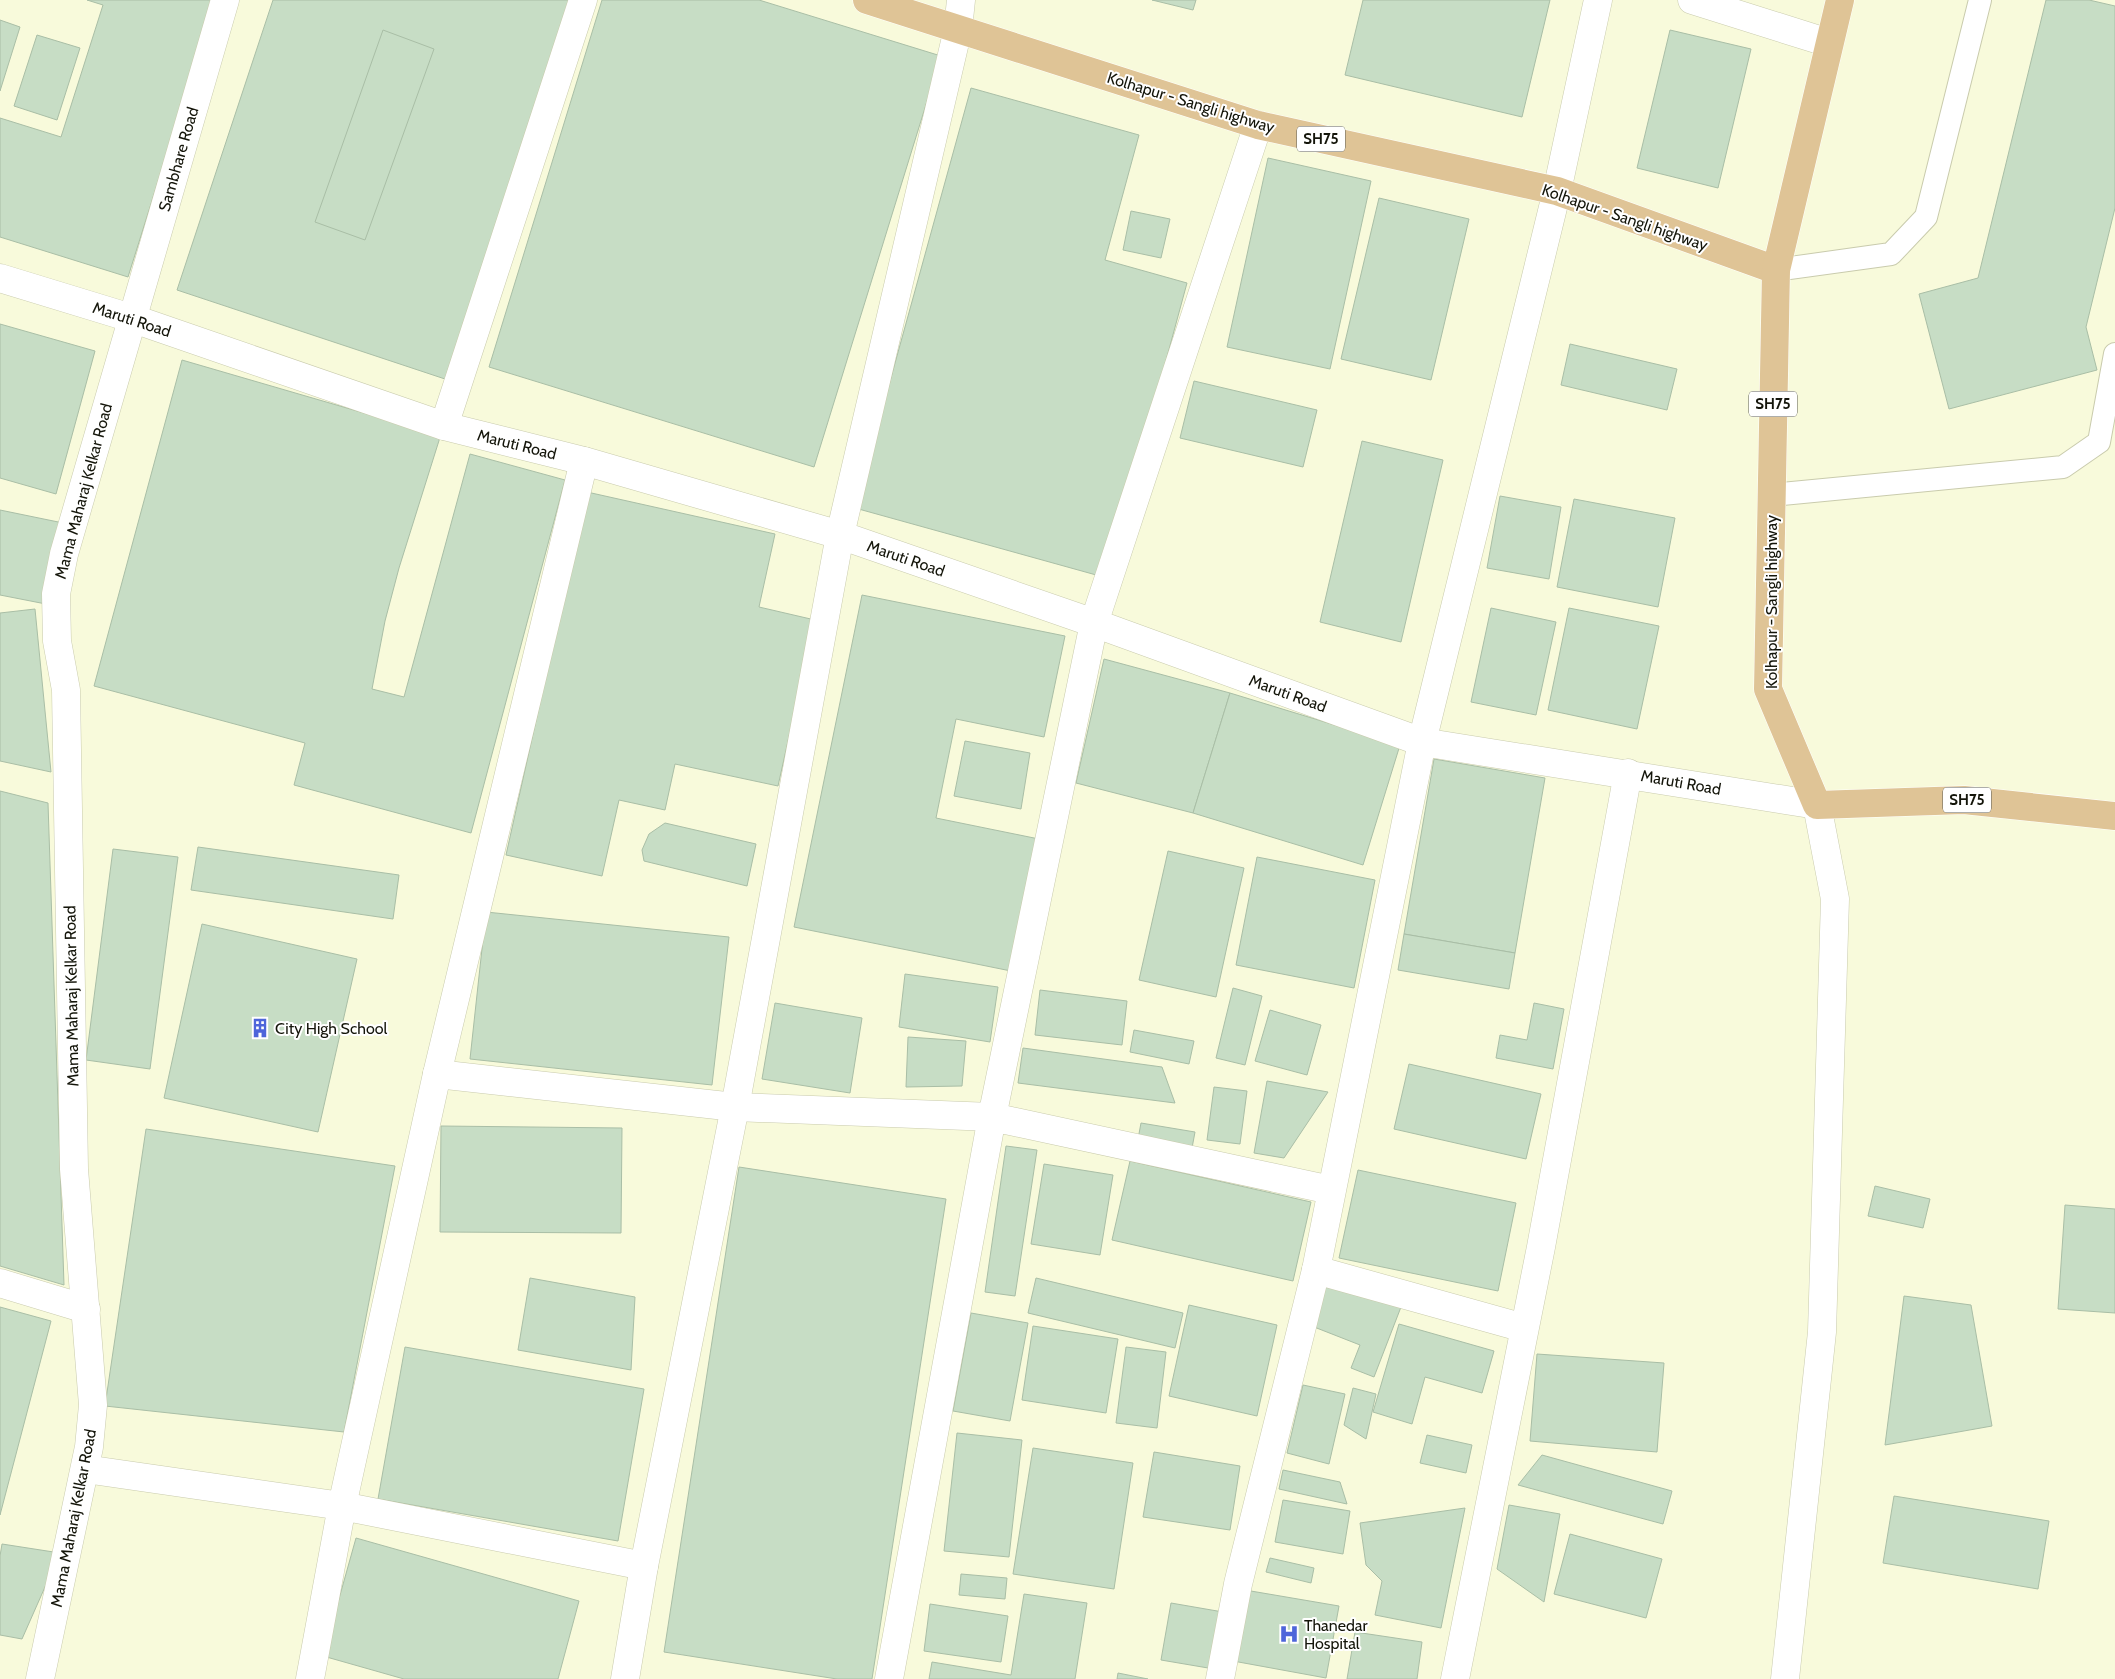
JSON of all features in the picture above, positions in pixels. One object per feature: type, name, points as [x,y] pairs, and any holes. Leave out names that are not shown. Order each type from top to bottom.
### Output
[{"type":"main road","name":"Kolhapur - Sangli highway","points":[[867,0],[1258,125],[1558,191],[1776,270]]},
{"type":"main road","name":"Kolhapur - Sangli highway","points":[[1817,805],[1768,689],[1776,270],[1840,0]]},
{"type":"main road","name":"SH75","points":[[1817,805],[1964,800],[2115,816]]},
{"type":"street","name":"Sambhare Road","points":[[132,318],[225,0]]},
{"type":"street","points":[[444,426],[583,0]]},
{"type":"street","points":[[625,1679],[644,1566],[735,1107],[840,535],[958,29],[961,0]]},
{"type":"street","points":[[1220,1679],[1238,1584],[1316,1270],[1422,742],[1558,191],[1598,0]]},
{"type":"street","points":[[1692,0],[1829,43]]},
{"type":"street","points":[[890,1679],[992,1117],[1094,623],[1258,125]]},
{"type":"street","name":"Maruti Road","points":[[0,278],[132,318],[444,426],[584,462],[840,535],[1094,623],[1422,742],[1628,773],[1817,805]]},
{"type":"street","name":"Mama Maharaj Kelkar Road","points":[[40,1679],[85,1469],[93,1405],[74,1169],[66,690],[57,641],[56,594],[64,554],[132,318]]},
{"type":"street","points":[[310,1679],[342,1506],[437,1074],[584,462]]},
{"type":"street","points":[[1455,1679],[1541,1247],[1628,773]]},
{"type":"street","points":[[1785,1679],[1823,1312],[1835,899],[1817,805]]},
{"type":"street","points":[[437,1074],[735,1107],[992,1117],[1331,1190]]},
{"type":"street","points":[[1316,1270],[1524,1328]]},
{"type":"street","points":[[0,1283],[86,1309]]},
{"type":"street","points":[[85,1469],[342,1506],[644,1566]]},
{"type":"lane","points":[[1776,270],[1892,254],[1926,217],[1980,0]]},
{"type":"lane","points":[[1772,495],[2063,467],[2099,442],[2115,354]]},
{"type":"building","points":[[87,0],[215,0],[128,277],[0,237],[0,118],[61,137],[103,5]]},
{"type":"building","points":[[273,0],[571,0],[445,379],[177,290]]},
{"type":"building","points":[[602,0],[759,0],[941,56],[814,467],[489,367]]},
{"type":"building","points":[[1152,0],[1196,0],[1193,10]]},
{"type":"building","points":[[1363,0],[1550,0],[1522,117],[1345,75]]},
{"type":"building","points":[[2046,0],[2089,0],[2115,6],[2115,208],[2086,327],[2097,370],[1949,409],[1919,294],[1978,278]]},
{"type":"building","points":[[0,20],[20,27],[0,91]]},
{"type":"building","points":[[383,30],[434,49],[365,240],[315,222]]},
{"type":"building","points":[[1670,30],[1751,49],[1718,188],[1637,168]]},
{"type":"building","points":[[37,35],[80,48],[57,120],[14,106]]},
{"type":"building","points":[[971,88],[1139,135],[1105,260],[1187,283],[1107,578],[855,508]]},
{"type":"building","points":[[1268,158],[1371,181],[1330,369],[1227,347]]},
{"type":"building","points":[[1379,198],[1469,219],[1431,380],[1341,359]]},
{"type":"building","points":[[1131,211],[1170,219],[1161,258],[1123,250]]},
{"type":"building","points":[[0,324],[95,351],[56,494],[0,478]]},
{"type":"building","points":[[1570,344],[1677,369],[1667,410],[1561,385]]},
{"type":"building","points":[[182,360],[388,420],[442,431],[399,568],[385,621],[372,689],[404,697],[470,454],[565,480],[471,833],[294,785],[305,743],[94,686]]},
{"type":"building","points":[[1194,381],[1317,410],[1303,467],[1180,438]]},
{"type":"building","points":[[1362,441],[1443,460],[1401,642],[1320,622]]},
{"type":"building","points":[[587,492],[775,534],[759,607],[815,620],[778,786],[675,764],[665,810],[619,800],[602,876],[506,855]]},
{"type":"building","points":[[1500,496],[1561,507],[1549,579],[1487,568]]},
{"type":"building","points":[[1574,499],[1675,518],[1658,607],[1557,587]]},
{"type":"building","points":[[0,510],[68,524],[51,605],[0,595]]},
{"type":"building","points":[[862,595],[1065,636],[1044,737],[956,719],[936,818],[1039,839],[1011,971],[794,927]]},
{"type":"building","points":[[1491,608],[1556,622],[1536,715],[1471,702]]},
{"type":"building","points":[[1569,608],[1659,626],[1637,729],[1548,710]]},
{"type":"building","points":[[35,609],[51,772],[0,761],[0,613]]},
{"type":"building","points":[[1104,659],[1230,693],[1193,813],[1076,783]]},
{"type":"building","points":[[1230,693],[1400,745],[1363,865],[1193,813]]},
{"type":"building","points":[[965,741],[1030,753],[1021,809],[954,796]]},
{"type":"building","points":[[1434,759],[1545,778],[1515,953],[1404,934]]},
{"type":"building","points":[[0,791],[48,803],[64,1285],[0,1266]]},
{"type":"building","points":[[665,823],[756,844],[747,886],[644,861],[642,850],[649,834]]},
{"type":"building","points":[[198,847],[399,875],[393,919],[191,890]]},
{"type":"building","points":[[113,849],[178,857],[150,1069],[86,1060]]},
{"type":"building","points":[[1168,851],[1244,868],[1216,997],[1139,980]]},
{"type":"building","points":[[1257,857],[1375,880],[1354,988],[1236,965]]},
{"type":"building","points":[[486,912],[729,937],[712,1085],[470,1059]]},
{"type":"building","name":"City High School","points":[[202,924],[357,959],[318,1132],[164,1098]]},
{"type":"building","points":[[1404,934],[1515,953],[1509,989],[1398,970]]},
{"type":"building","points":[[905,974],[998,987],[990,1042],[899,1027]]},
{"type":"building","points":[[1233,988],[1262,996],[1245,1065],[1216,1058]]},
{"type":"building","points":[[1040,990],[1127,1001],[1122,1045],[1035,1035]]},
{"type":"building","points":[[775,1003],[862,1018],[850,1093],[762,1079]]},
{"type":"building","points":[[1534,1003],[1564,1009],[1553,1069],[1496,1058],[1500,1035],[1527,1040]]},
{"type":"building","points":[[1270,1010],[1321,1025],[1307,1075],[1255,1061]]},
{"type":"building","points":[[1134,1030],[1194,1041],[1189,1064],[1130,1052]]},
{"type":"building","points":[[908,1037],[966,1041],[962,1086],[906,1087]]},
{"type":"building","points":[[1023,1048],[1162,1067],[1175,1103],[1018,1083]]},
{"type":"building","points":[[1409,1064],[1541,1094],[1526,1159],[1394,1129]]},
{"type":"building","points":[[1267,1081],[1328,1092],[1284,1158],[1254,1153]]},
{"type":"building","points":[[1214,1087],[1247,1091],[1240,1144],[1207,1140]]},
{"type":"building","points":[[1141,1123],[1195,1132],[1192,1148],[1138,1139]]},
{"type":"building","points":[[441,1126],[622,1128],[621,1233],[440,1232]]},
{"type":"building","points":[[146,1129],[395,1166],[344,1432],[105,1406]]},
{"type":"building","points":[[1006,1146],[1037,1150],[1015,1296],[985,1292]]},
{"type":"building","points":[[1130,1161],[1311,1202],[1293,1281],[1112,1240]]},
{"type":"building","points":[[1044,1164],[1113,1175],[1100,1255],[1031,1244]]},
{"type":"building","points":[[739,1167],[946,1199],[872,1679],[837,1679],[664,1652]]},
{"type":"building","points":[[1358,1170],[1516,1203],[1498,1291],[1339,1258]]},
{"type":"building","points":[[1875,1186],[1930,1199],[1923,1228],[1868,1216]]},
{"type":"building","points":[[2065,1205],[2115,1209],[2115,1313],[2058,1309]]},
{"type":"building","points":[[530,1278],[635,1297],[631,1370],[518,1350]]},
{"type":"building","points":[[1036,1278],[1183,1313],[1175,1348],[1028,1313]]},
{"type":"building","points":[[1327,1278],[1401,1307],[1374,1377],[1351,1368],[1360,1345],[1309,1325]]},
{"type":"building","points":[[1904,1296],[1971,1305],[1992,1426],[1885,1445]]},
{"type":"building","points":[[1189,1305],[1277,1325],[1257,1416],[1169,1396]]},
{"type":"building","points":[[0,1307],[51,1321],[0,1515]]},
{"type":"building","points":[[971,1313],[1028,1323],[1010,1421],[953,1411]]},
{"type":"building","points":[[1399,1324],[1494,1351],[1482,1393],[1425,1377],[1412,1424],[1373,1412]]},
{"type":"building","points":[[1033,1326],[1118,1339],[1106,1413],[1022,1400]]},
{"type":"building","points":[[405,1347],[644,1389],[618,1541],[378,1499]]},
{"type":"building","points":[[1126,1347],[1166,1352],[1157,1428],[1116,1423]]},
{"type":"building","points":[[1537,1354],[1664,1363],[1657,1452],[1530,1441]]},
{"type":"building","points":[[1303,1385],[1345,1394],[1329,1464],[1287,1453]]},
{"type":"building","points":[[1353,1388],[1376,1394],[1366,1439],[1344,1425]]},
{"type":"building","points":[[957,1433],[1022,1440],[1009,1557],[944,1551]]},
{"type":"building","points":[[1427,1435],[1472,1445],[1466,1473],[1420,1463]]},
{"type":"building","points":[[1033,1448],[1133,1463],[1114,1589],[1013,1574]]},
{"type":"building","points":[[1154,1452],[1240,1466],[1230,1530],[1143,1517]]},
{"type":"building","points":[[1542,1455],[1672,1491],[1663,1524],[1518,1485]]},
{"type":"building","points":[[1283,1470],[1340,1482],[1347,1504],[1279,1489]]},
{"type":"building","points":[[1894,1496],[2049,1521],[2038,1589],[1883,1563]]},
{"type":"building","points":[[1283,1500],[1350,1511],[1343,1554],[1275,1542]]},
{"type":"building","points":[[1509,1505],[1560,1514],[1544,1602],[1497,1569]]},
{"type":"building","points":[[1465,1508],[1441,1628],[1375,1615],[1382,1581],[1366,1565],[1360,1523]]},
{"type":"building","points":[[1570,1534],[1662,1559],[1646,1618],[1554,1594]]},
{"type":"building","points":[[356,1538],[579,1601],[558,1679],[404,1679],[323,1656]]},
{"type":"building","points":[[2,1544],[60,1553],[22,1639],[0,1635],[0,1556]]},
{"type":"building","points":[[1270,1558],[1314,1568],[1311,1583],[1266,1572]]},
{"type":"building","points":[[961,1574],[1007,1578],[1005,1599],[959,1595]]},
{"type":"building","points":[[1245,1590],[1339,1606],[1326,1678],[1233,1661]]},
{"type":"building","points":[[1024,1594],[1087,1603],[1075,1679],[929,1679],[932,1662],[1011,1675]]},
{"type":"building","points":[[1171,1603],[1223,1612],[1214,1669],[1161,1660]]},
{"type":"building","points":[[930,1604],[1008,1616],[1001,1662],[924,1651]]},
{"type":"building","points":[[1355,1632],[1422,1642],[1417,1679],[1347,1679]]},
{"type":"building","points":[[1118,1673],[1148,1679],[1117,1679]]},
{"type":"place","name":"City High School","points":[[260,1028]]},
{"type":"place","name":"Thanedar Hospital","points":[[1289,1634]]}]
